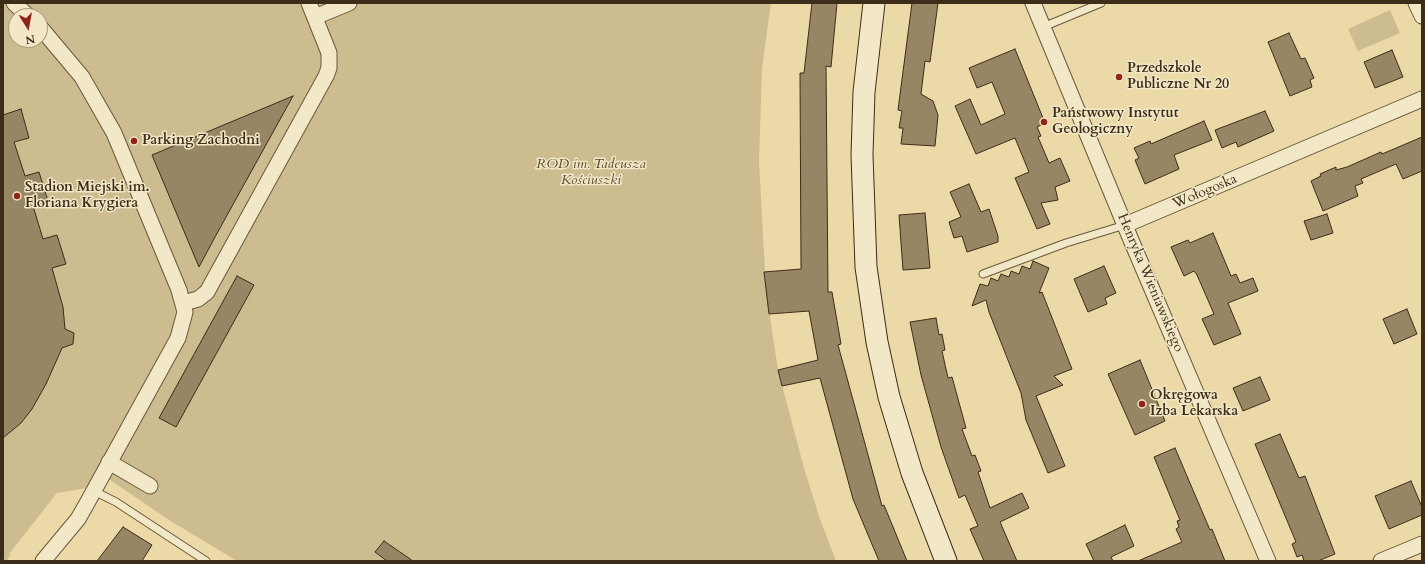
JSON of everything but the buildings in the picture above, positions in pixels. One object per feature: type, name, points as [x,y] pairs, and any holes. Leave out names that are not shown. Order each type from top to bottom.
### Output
[{"type":"street","points":[[184,303],[198,299],[207,292],[326,76],[329,53],[309,3]]},
{"type":"street","points":[[315,17],[349,3]]},
{"type":"street","points":[[874,3],[864,92],[862,140],[862,184],[866,267],[877,342],[889,397],[912,473],[946,561]]},
{"type":"street","name":"Henryka Wieniawskiego","points":[[1033,3],[1125,225],[1268,561]]},
{"type":"street","points":[[1416,3],[1422,16]]},
{"type":"street","points":[[43,561],[78,519],[178,338],[184,320],[184,303],[117,140],[102,110],[82,77],[48,37]]},
{"type":"street","name":"Wołogoska","points":[[1125,225],[1422,99]]},
{"type":"street","points":[[109,462],[150,486]]},
{"type":"street","points":[[1381,561],[1422,544]]},
{"type":"lane","points":[[1043,27],[1101,3]]},
{"type":"lane","name":"Wołogoska","points":[[983,274],[1066,243],[1125,225]]},
{"type":"lane","points":[[94,491],[116,502],[206,561]]},
{"type":"green space","name":"ROD im. Tadeusza Kościuszki","points":[[3,3],[771,3],[762,68],[759,161],[766,290],[778,370],[804,468],[820,519],[836,561],[237,561],[169,520],[100,473],[88,488],[57,493],[9,554],[10,556],[6,561],[3,561]]},
{"type":"green space","points":[[1390,10],[1400,33],[1358,51],[1348,29]]},
{"type":"place","name":"Przedszkole Publiczne Nr 20","points":[[1119,77]]},
{"type":"place","name":"Państwowy Instytut Geologiczny","points":[[1044,122]]},
{"type":"place","name":"Parking Zachodni","points":[[134,141]]},
{"type":"place","name":"Stadion Miejski im. Floriana Krygiera","points":[[17,196]]},
{"type":"place","name":"Okręgowa Izba Lekarska","points":[[1142,404]]}]
